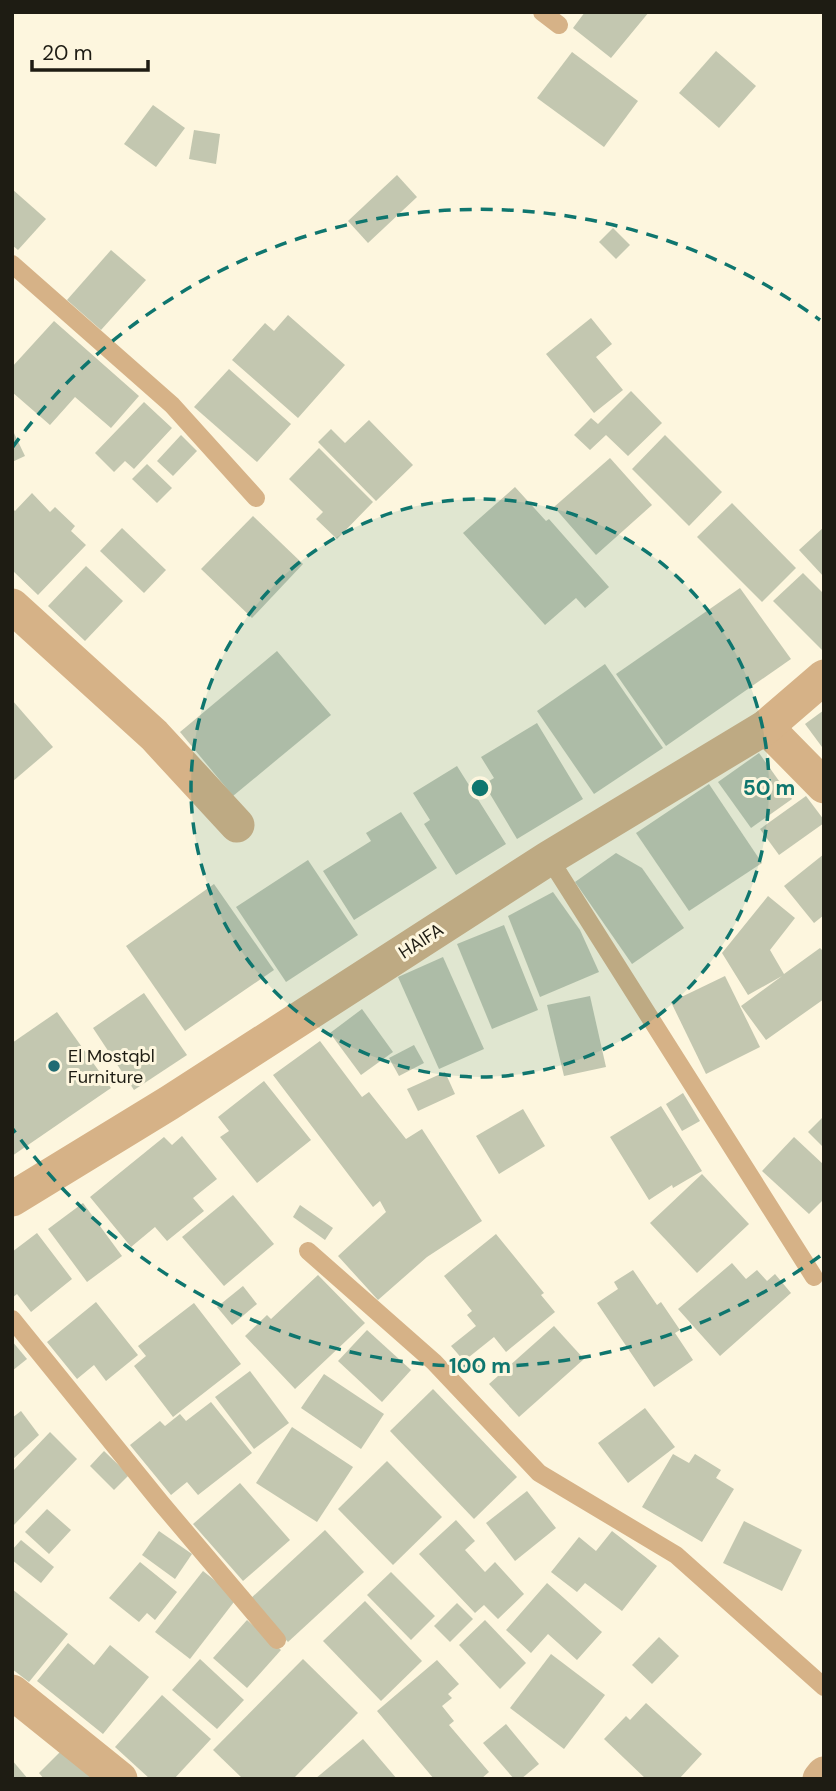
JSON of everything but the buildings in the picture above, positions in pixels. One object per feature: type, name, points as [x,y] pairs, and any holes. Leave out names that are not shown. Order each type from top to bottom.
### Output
[{"type":"street","points":[[12,606],[154,735],[237,825]]},
{"type":"street","name":"HAIFA","points":[[13,1198],[169,1103],[550,858],[766,727],[824,677]]},
{"type":"street","points":[[766,727],[824,786]]},
{"type":"street","points":[[12,1692],[120,1779]]},
{"type":"street","points":[[820,1779],[824,1774]]},
{"type":"lane","points":[[542,12],[559,24]]},
{"type":"lane","points":[[12,264],[172,405],[256,498]]},
{"type":"lane","points":[[550,858],[814,1277]]},
{"type":"lane","points":[[308,1251],[435,1362],[539,1473],[676,1555],[824,1688]]},
{"type":"lane","points":[[12,1319],[160,1503],[277,1640]]},
{"type":"place","name":"El Mostqbl Furniture","points":[[54,1066]]}]
